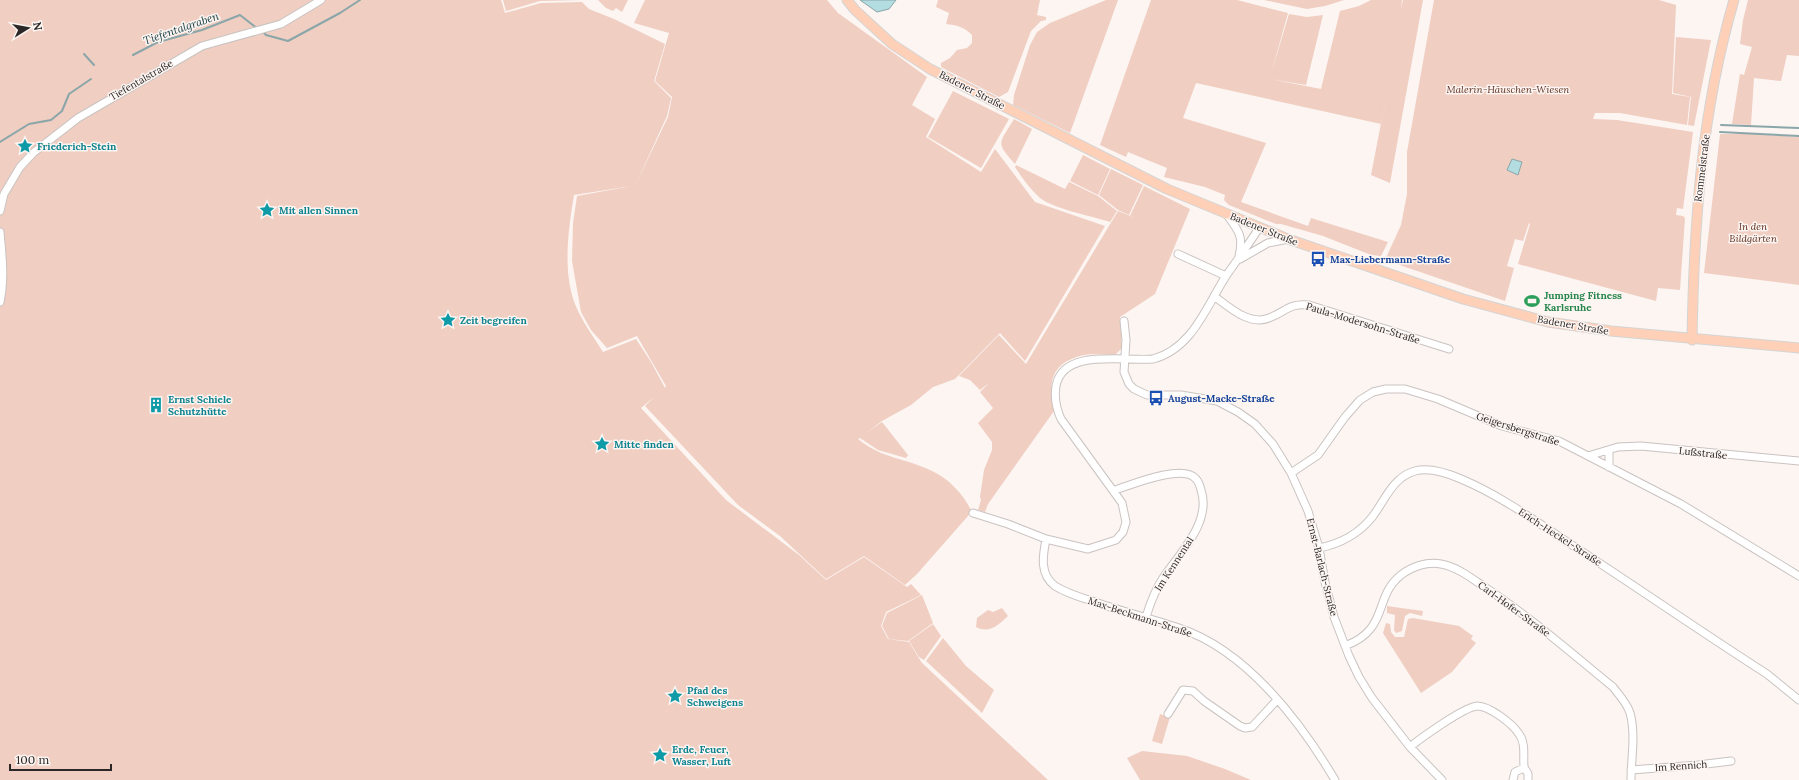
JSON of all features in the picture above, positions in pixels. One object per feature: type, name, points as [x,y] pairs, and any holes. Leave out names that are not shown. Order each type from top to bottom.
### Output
[{"type":"main road","name":"Badener Straße","points":[[847,0],[865,20],[892,44],[930,69],[1167,190],[1288,239],[1464,300],[1548,322],[1604,331],[1692,340],[1799,348]]},
{"type":"main road","name":"Rommelstraße","points":[[1692,340],[1693,267],[1700,171],[1712,89],[1734,0]]},
{"type":"street","name":"Tiefentalstraße","points":[[0,210],[4,194],[20,167],[33,153],[62,129],[89,111],[188,53],[216,41],[264,29],[295,16],[321,0]]},
{"type":"street","points":[[1227,215],[1239,232],[1241,240],[1237,262]]},
{"type":"street","points":[[973,513],[1046,538],[1088,549],[1116,540],[1123,532],[1126,522],[1122,503],[1115,490],[1061,419],[1057,410],[1055,394],[1057,380],[1064,370],[1071,365],[1095,359],[1153,359],[1163,357],[1174,351],[1197,325],[1226,276],[1259,228]]},
{"type":"street","points":[[0,232],[3,278],[0,302]]},
{"type":"street","points":[[1237,262],[1268,243],[1288,239]]},
{"type":"street","points":[[1178,254],[1226,276]]},
{"type":"street","name":"Paula-Modersohn-Straße","points":[[1214,296],[1241,314],[1256,320],[1269,318],[1291,305],[1309,305],[1449,349]]},
{"type":"street","points":[[1124,321],[1126,360]]},
{"type":"street","name":"Ernst-Barlach-Straße","points":[[1126,360],[1126,378],[1134,389],[1141,393],[1147,395],[1192,396],[1217,401],[1246,417],[1266,434],[1291,473],[1308,511],[1319,548],[1328,595],[1345,646],[1359,677],[1372,698],[1410,747],[1442,780]]},
{"type":"street","name":"Geigersbergstraße","points":[[1291,473],[1318,455],[1345,417],[1360,400],[1373,392],[1386,389],[1405,389],[1422,393],[1502,426],[1558,441],[1681,504],[1799,576]]},
{"type":"street","name":"Lußstraße","points":[[1588,456],[1609,451],[1618,447],[1641,446],[1799,461]]},
{"type":"street","points":[[1609,451],[1609,467]]},
{"type":"street","name":"Erich-Heckel-Straße","points":[[1319,548],[1329,546],[1358,531],[1372,517],[1393,485],[1404,475],[1422,470],[1444,473],[1462,480],[1508,504],[1559,536],[1767,674],[1799,700]]},
{"type":"street","name":"Im Kennental","points":[[1115,490],[1150,479],[1180,473],[1189,474],[1196,478],[1205,501],[1204,508],[1193,536],[1162,579],[1151,600],[1146,617]]},
{"type":"street","name":"Max-Beckmann-Straße","points":[[1046,538],[1042,566],[1046,576],[1054,585],[1084,599],[1146,617],[1202,637],[1223,650],[1253,674],[1277,700],[1303,733],[1334,780]]},
{"type":"street","name":"Carl-Hofer-Straße","points":[[1345,646],[1360,639],[1369,631],[1380,614],[1390,587],[1401,575],[1412,568],[1432,563],[1440,563],[1460,571],[1535,622],[1613,687],[1630,713],[1632,735],[1631,780]]},
{"type":"street","points":[[1168,714],[1183,690],[1193,691],[1204,701],[1240,726],[1249,728],[1252,727],[1277,700]]},
{"type":"street","points":[[1410,747],[1423,736],[1462,713],[1473,707],[1483,706],[1498,715],[1520,734],[1523,745],[1524,768],[1528,774],[1528,780]]},
{"type":"street","name":"Im Rennich","points":[[1631,770],[1698,766],[1731,761]]},
{"type":"street","points":[[1513,780],[1515,772],[1524,768]]},
{"type":"green space","points":[[0,0],[501,0],[505,13],[541,3],[582,2],[589,9],[614,19],[665,44],[654,81],[671,98],[667,116],[635,186],[668,117],[672,97],[655,81],[669,33],[634,23],[645,0],[827,0],[838,13],[927,77],[912,105],[935,119],[926,137],[981,172],[995,149],[1035,202],[1105,226],[1025,361],[1000,333],[955,379],[933,387],[911,405],[882,421],[866,433],[882,422],[908,455],[906,458],[878,450],[860,438],[858,439],[876,451],[938,474],[954,487],[964,498],[971,510],[968,516],[917,574],[905,585],[864,556],[826,579],[780,536],[738,505],[645,406],[654,397],[641,408],[726,500],[799,555],[826,580],[864,557],[907,587],[911,584],[921,595],[886,612],[881,626],[888,639],[909,642],[922,663],[1048,780],[0,780]],"holes":[[[632,186],[577,196],[573,223],[572,261],[581,312],[591,330],[607,348],[637,336],[666,386],[665,388],[636,339],[603,352],[579,313],[573,299],[570,285],[568,270],[568,239],[574,195]]]},
{"type":"green space","points":[[503,0],[583,0],[540,1],[506,11]]},
{"type":"green space","points":[[598,0],[628,0],[622,12],[616,8],[613,11],[606,8]]},
{"type":"green space","points":[[938,0],[1040,0],[1037,15],[1046,17],[1046,20],[1041,21],[1031,31],[1008,92],[999,97],[941,67],[941,63],[950,58],[957,50],[967,48],[972,43],[972,35],[960,27],[946,24],[949,13],[936,7]]},
{"type":"green space","points":[[1106,0],[1118,0],[1070,133],[1013,105],[1014,95],[1030,45],[1037,32],[1050,23]]},
{"type":"green space","points":[[1151,0],[1237,0],[1288,13],[1271,74],[1289,14],[1307,17],[1323,15],[1306,85],[1270,79],[1321,89],[1340,11],[1359,6],[1371,0],[1402,0],[1401,9],[1403,0],[1423,0],[1390,183],[1371,175],[1381,124],[1196,83],[1183,118],[1266,143],[1241,202],[1308,226],[1311,218],[1388,242],[1381,256],[1371,255],[1323,236],[1281,224],[1276,224],[1229,205],[1224,200],[1225,195],[1205,187],[1164,177],[1167,168],[1128,152],[1126,157],[1100,145]]},
{"type":"green space","points":[[1264,0],[1344,0],[1325,6],[1307,9]]},
{"type":"green space","name":"Malerin-Häuschen-Wiesen","points":[[1434,0],[1659,0],[1676,5],[1672,94],[1690,97],[1687,125],[1620,113],[1595,113],[1593,119],[1617,120],[1693,132],[1683,209],[1677,208],[1676,215],[1683,216],[1685,218],[1680,290],[1658,288],[1656,301],[1518,264],[1530,224],[1529,223],[1523,241],[1515,239],[1507,266],[1514,268],[1505,301],[1385,260],[1401,225],[1407,194],[1407,152]]},
{"type":"green space","points":[[1748,0],[1799,0],[1799,56],[1787,55],[1781,81],[1754,78],[1751,125],[1732,124],[1740,74],[1744,75],[1752,47],[1740,44],[1743,20]]},
{"type":"green space","points":[[1676,37],[1711,40],[1694,126],[1688,125],[1691,97],[1673,93]]},
{"type":"green space","points":[[953,91],[1009,119],[981,168],[928,137]]},
{"type":"green space","points":[[1014,119],[1032,129],[1015,164],[1004,151],[1001,143],[1002,138]]},
{"type":"green space","name":"In den Bildgärten","points":[[1720,134],[1755,134],[1799,137],[1799,285],[1704,273]]},
{"type":"green space","points":[[1083,155],[1110,169],[1098,195],[1070,181]]},
{"type":"green space","points":[[1016,165],[1065,189],[1069,182],[1098,196],[1117,211],[1110,222],[1054,206],[1040,198],[1023,179],[1015,167]]},
{"type":"green space","points":[[1111,169],[1143,185],[1129,215],[1118,210],[1099,195]]},
{"type":"green space","points":[[1144,186],[1190,209],[1155,294],[1120,317],[1122,348],[1115,355],[1088,354],[1073,358],[1065,362],[1059,368],[1054,374],[1052,382],[1051,391],[1054,411],[988,504],[985,512],[978,510],[981,500],[980,497],[984,470],[992,450],[992,442],[978,423],[993,408],[980,392],[989,383],[980,390],[970,380],[959,376],[999,335],[1026,364],[1118,211],[1130,216]]},
{"type":"green space","points":[[922,595],[933,623],[908,641],[889,639],[882,626],[887,613]]},
{"type":"green space","points":[[1387,606],[1423,611],[1422,616],[1410,613],[1405,616],[1402,631],[1396,633],[1394,630],[1395,615],[1387,613]]},
{"type":"green space","points":[[1002,608],[1008,616],[994,628],[986,630],[976,627],[977,618],[988,610],[993,612]]},
{"type":"green space","points":[[1413,618],[1459,626],[1473,636],[1471,639],[1476,643],[1452,672],[1421,693],[1383,633],[1386,623],[1390,624],[1391,632],[1395,637],[1404,637],[1408,619]]},
{"type":"green space","points":[[933,624],[941,636],[924,660],[919,657],[909,641]]},
{"type":"green space","points":[[943,638],[966,666],[994,690],[982,713],[926,661]]},
{"type":"green space","points":[[1160,714],[1170,717],[1162,744],[1152,741]]},
{"type":"green space","points":[[1142,751],[1187,756],[1251,780],[1140,780],[1127,758]]},
{"type":"water","points":[[860,0],[896,0],[889,9],[877,12]]},
{"type":"water","points":[[1512,159],[1522,162],[1518,175],[1507,170]]},
{"type":"waterway","name":"Tiefentalgraben","points":[[262,31],[266,35],[288,41],[340,13],[360,0]]},
{"type":"waterway","name":"Tiefentalgraben","points":[[133,55],[158,42],[202,30],[240,15],[258,29]]},
{"type":"waterway","name":"Tiefentalgraben","points":[[84,54],[94,65]]},
{"type":"waterway","name":"Tiefentalgraben","points":[[0,142],[29,124],[51,120],[62,111],[69,94],[91,79]]},
{"type":"waterway","points":[[1721,125],[1799,128]]},
{"type":"waterway","points":[[1720,132],[1799,136]]},
{"type":"place","name":"Friederich-Stein","points":[[25,146]]},
{"type":"place","name":"Mit allen Sinnen","points":[[267,210]]},
{"type":"place","name":"Max-Liebermann-Straße","points":[[1318,259]]},
{"type":"place","name":"Jumping Fitness Karlsruhe","points":[[1532,301]]},
{"type":"place","name":"Zeit begreifen","points":[[448,320]]},
{"type":"place","name":"August-Macke-Straße","points":[[1156,398]]},
{"type":"place","name":"Ernst Schiele Schutzhütte","points":[[156,405]]},
{"type":"place","name":"Mitte finden","points":[[602,444]]},
{"type":"place","name":"Pfad des Schweigens","points":[[675,696]]},
{"type":"place","name":"Erde, Feuer, Wasser, Luft","points":[[660,755]]}]
